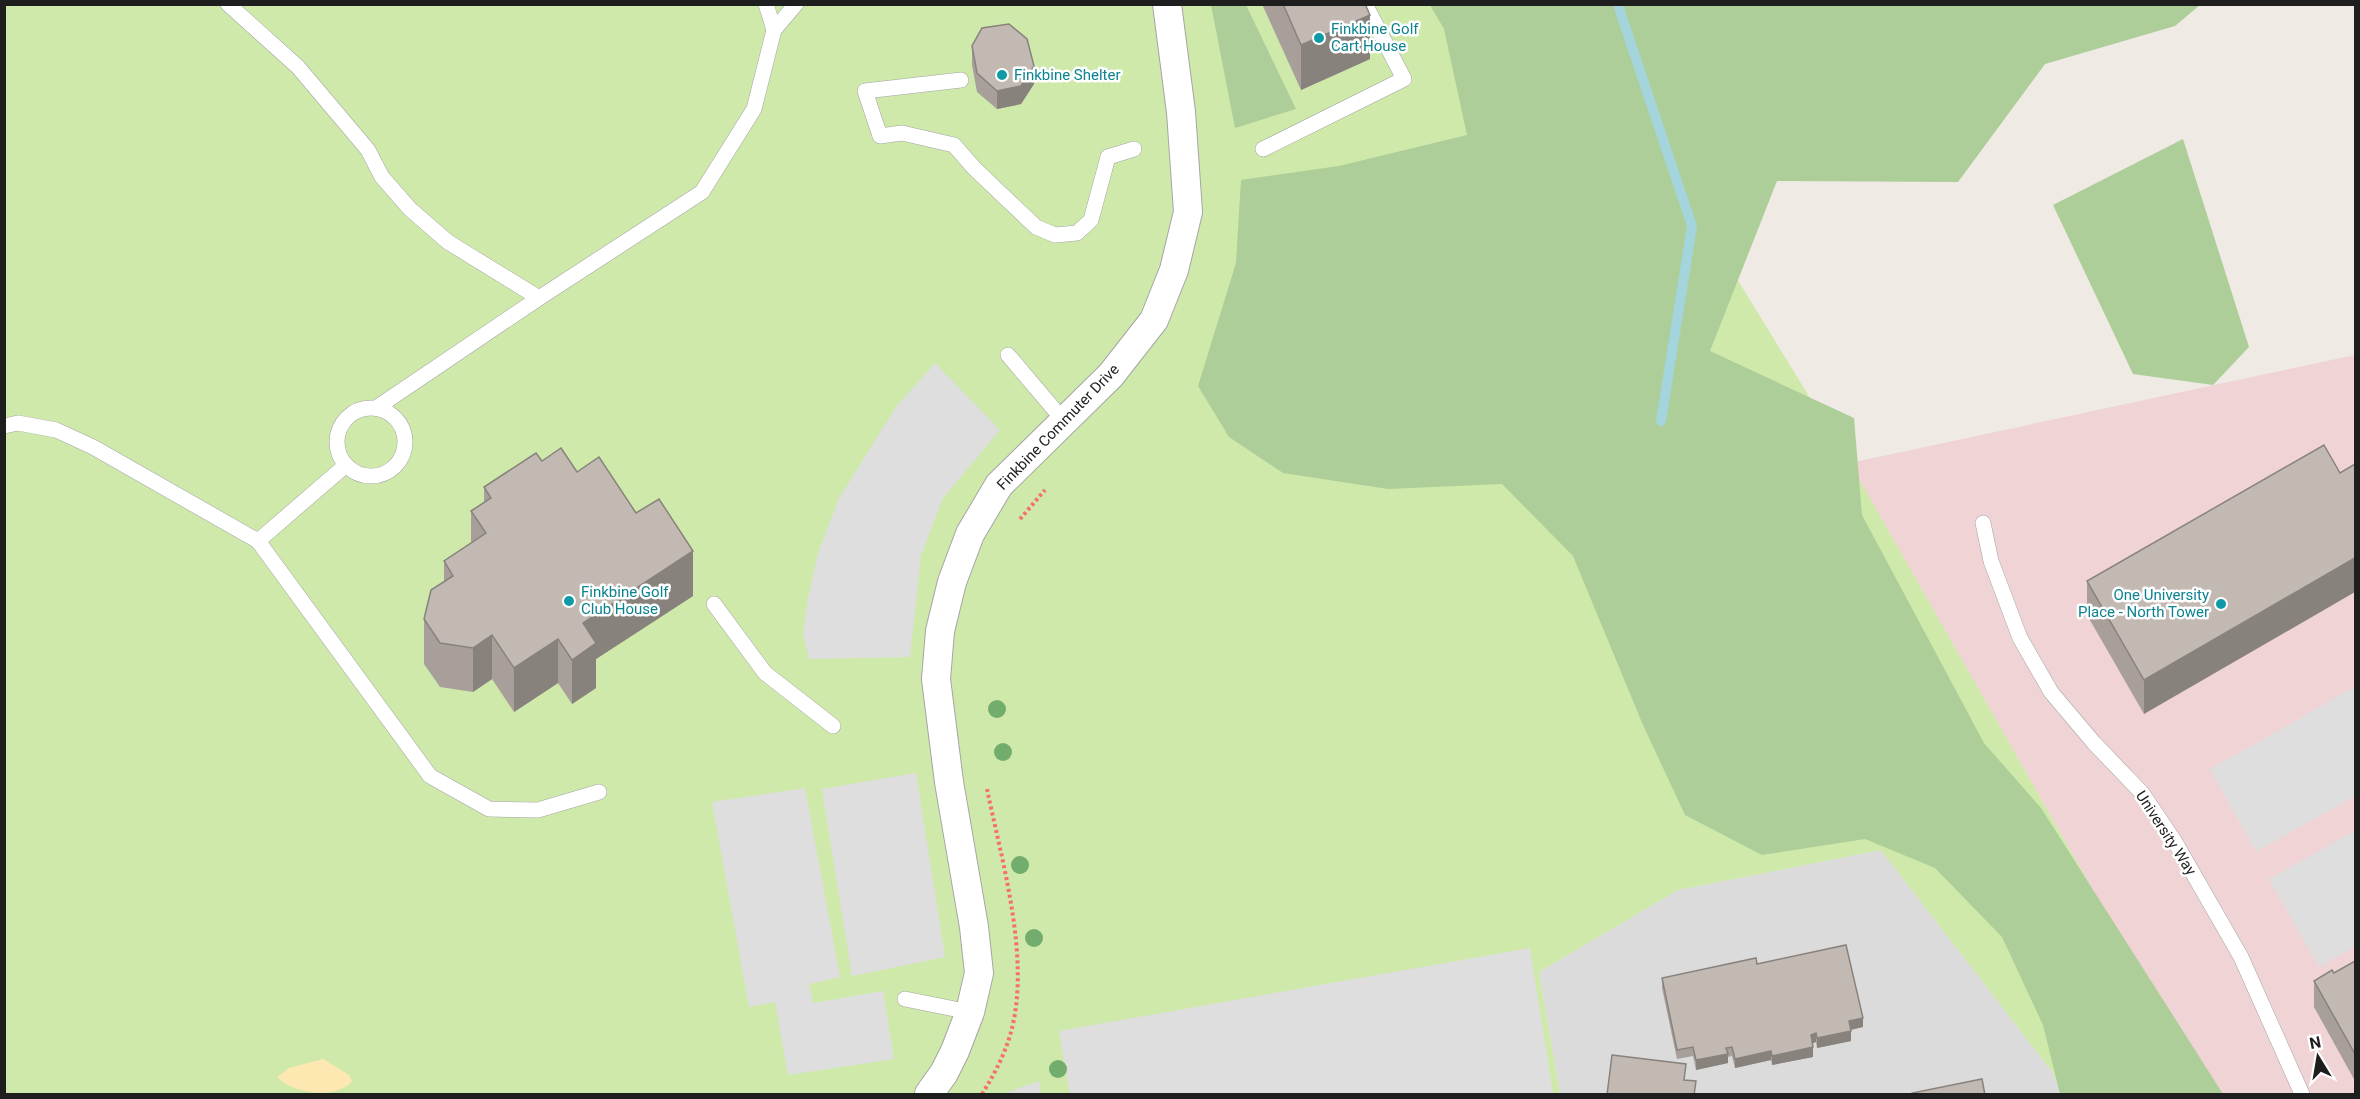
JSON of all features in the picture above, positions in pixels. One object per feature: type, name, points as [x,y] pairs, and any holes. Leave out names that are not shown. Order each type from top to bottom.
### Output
[{"type":"street","name":"Finkbine Commuter Drive","points":[[929,1095],[956,1051],[970,1012],[979,973],[974,927],[949,782],[937,687],[940,631],[952,582],[970,534],[999,485],[1111,375],[1154,320],[1174,270],[1188,212],[1181,112],[1167,4]]},
{"type":"lane","points":[[228,4],[298,67],[368,150],[382,177],[410,209],[448,242],[538,298]]},
{"type":"lane","points":[[765,4],[774,30]]},
{"type":"lane","points":[[376,408],[396,419],[405,441],[398,463],[389,471],[366,476],[346,465],[337,447],[340,426],[355,412],[376,408],[538,298],[702,192],[754,109],[774,30],[796,4]]},
{"type":"lane","points":[[1263,149],[1404,79],[1365,4]]},
{"type":"lane","points":[[961,80],[865,91],[880,136],[902,134],[954,145],[974,168],[1036,227],[1055,235],[1077,233],[1091,220],[1108,157],[1134,149]]},
{"type":"lane","points":[[1008,355],[1064,421]]},
{"type":"lane","points":[[4,426],[18,423],[56,430],[93,447],[258,541],[430,776],[489,809],[538,810],[598,792]]},
{"type":"lane","points":[[258,541],[346,465]]},
{"type":"lane","name":"University Way","points":[[1983,523],[1991,561],[2020,638],[2051,692],[2094,743],[2142,793],[2175,842],[2241,957],[2302,1095]]},
{"type":"lane","points":[[714,604],[765,673],[833,726]]},
{"type":"lane","points":[[905,999],[970,1012]]},
{"type":"path","points":[[1015,525],[1051,483]]},
{"type":"path","points":[[982,1095],[995,1072],[1011,1032],[1018,982],[1012,909],[985,782]]},
{"type":"shaded area","points":[[2355,355],[2355,1094],[2209,1094],[1850,463]]},
{"type":"shaded area","points":[[935,363],[1000,430],[943,498],[921,555],[910,657],[809,659],[803,634],[808,598],[818,553],[839,498],[896,407]]},
{"type":"shaded area","points":[[2355,687],[2355,796],[2256,852],[2210,769]]},
{"type":"shaded area","points":[[916,773],[945,957],[852,976],[822,789]]},
{"type":"shaded area","points":[[805,788],[840,977],[809,984],[813,1003],[883,991],[894,1059],[788,1075],[775,1002],[749,1007],[712,802]]},
{"type":"shaded area","points":[[2355,831],[2355,946],[2319,967],[2269,879]]},
{"type":"shaded area","points":[[1881,850],[2053,1073],[2062,1094],[1560,1094],[1539,972],[1678,890]]},
{"type":"shaded area","points":[[1530,948],[1553,1094],[1070,1094],[1059,1031]]},
{"type":"shaded area","points":[[1039,1081],[1041,1094],[1003,1094]]},
{"type":"green space","points":[[5,4],[1569,5],[1850,463],[2209,1094],[2062,1094],[2053,1073],[1881,850],[1678,890],[1539,972],[1560,1094],[5,1094]]},
{"type":"green space","points":[[1211,5],[1246,5],[1296,109],[1235,128]]},
{"type":"green space","points":[[1430,5],[2200,5],[2175,26],[2045,64],[1958,182],[1777,181],[1710,351],[1854,418],[1862,515],[1984,743],[2041,808],[2223,1094],[2060,1094],[2043,1025],[2002,937],[1935,868],[1865,839],[1762,855],[1685,815],[1643,725],[1573,556],[1502,484],[1388,489],[1283,473],[1229,437],[1198,386],[1236,263],[1241,180],[1339,166],[1467,135],[1444,29]]},
{"type":"green space","points":[[2183,139],[2249,347],[2213,385],[2133,374],[2053,205]]},
{"type":"sand","points":[[323,1059],[349,1075],[352,1081],[346,1087],[337,1090],[316,1092],[294,1088],[277,1077],[289,1068]]},
{"type":"building","points":[[1283,4],[1365,4],[1370,15],[1301,45]]},
{"type":"building","name":"Finkbine Shelter","points":[[1009,24],[1027,39],[1034,66],[1021,86],[997,91],[977,73],[972,46],[982,28]]},
{"type":"building","name":"One University Place - North Tower","points":[[2324,445],[2340,473],[2355,464],[2355,558],[2144,680],[2087,581]]},
{"type":"building","name":"Finkbine Golf Club House","points":[[561,448],[577,472],[599,457],[636,513],[659,499],[693,551],[583,623],[596,643],[572,660],[558,639],[514,668],[492,635],[473,648],[440,643],[424,619],[431,590],[453,576],[444,561],[486,533],[471,511],[491,498],[484,487],[536,453],[542,461]]},
{"type":"building","points":[[1846,945],[1863,1018],[1849,1021],[1851,1031],[1817,1038],[1816,1033],[1811,1035],[1813,1047],[1772,1056],[1771,1051],[1735,1059],[1732,1047],[1726,1048],[1728,1054],[1696,1060],[1693,1047],[1677,1050],[1662,978],[1756,958],[1757,964]]},
{"type":"building","points":[[2355,961],[2355,1054],[2314,981],[2332,970],[2334,973]]},
{"type":"building","points":[[1612,1055],[1686,1064],[1684,1080],[1696,1081],[1694,1095],[1607,1095]]},
{"type":"building","points":[[1982,1079],[1985,1095],[1912,1095],[1912,1093]]},
{"type":"waterway","points":[[1619,4],[1692,226],[1661,421]]},
{"type":"place","name":"Finkbine Golf Cart House","points":[[1319,38]]},
{"type":"place","name":"Finkbine Shelter","points":[[1002,75]]},
{"type":"place","name":"Finkbine Golf Club House","points":[[569,601]]},
{"type":"place","name":"One University Place - North Tower","points":[[2221,604]]}]
